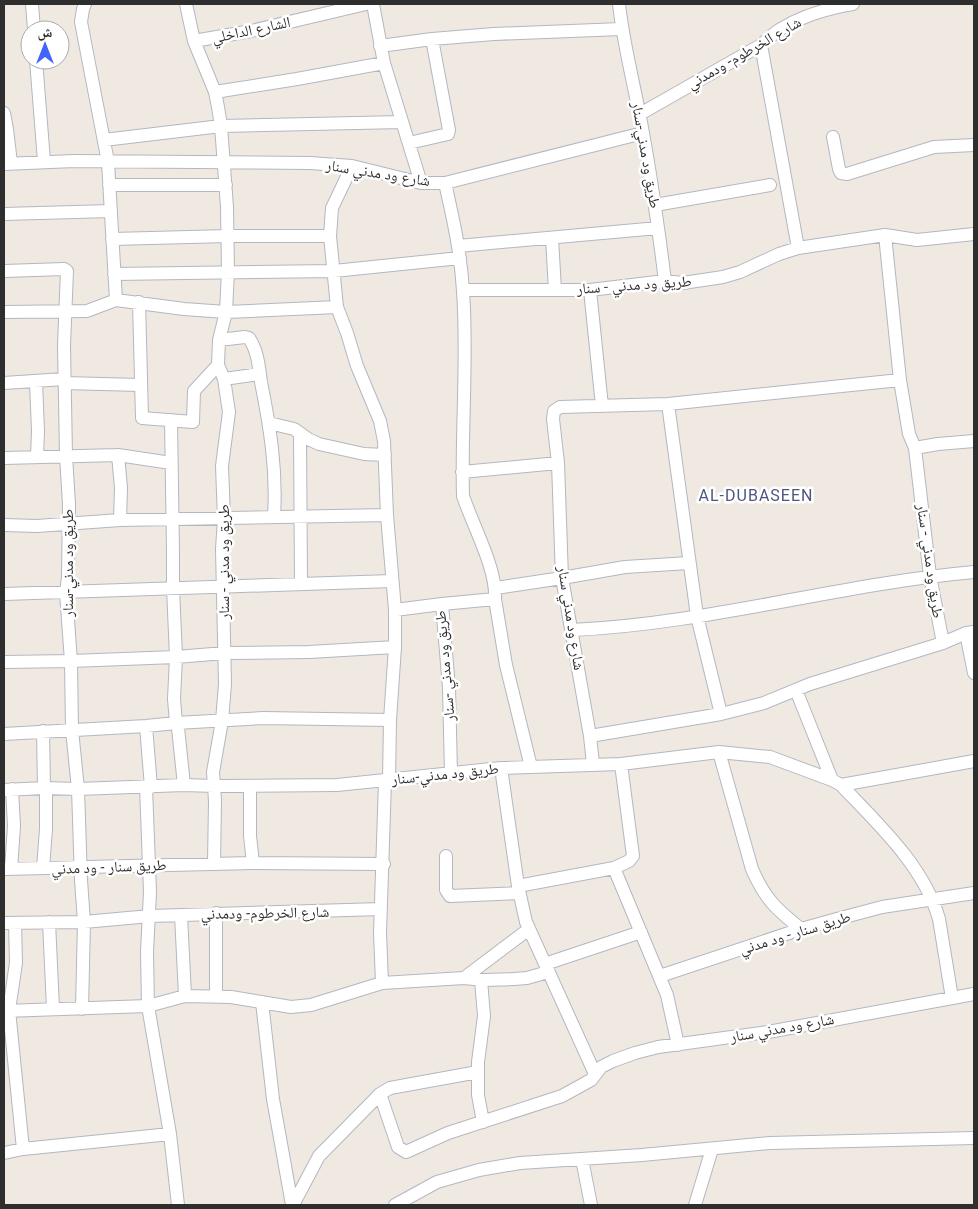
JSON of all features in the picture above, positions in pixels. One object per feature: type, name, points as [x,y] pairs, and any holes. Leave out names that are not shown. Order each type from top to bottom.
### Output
[{"type":"street","points":[[32,4],[33,20]]},
{"type":"street","points":[[85,4],[81,22],[108,162],[116,300]]},
{"type":"street","points":[[186,4],[194,41],[215,92],[221,126],[226,185],[228,272],[226,312],[219,340],[249,338],[258,361],[275,467],[274,516]]},
{"type":"street","name":"الشارع الداخلي","points":[[194,41],[250,31],[366,4]]},
{"type":"street","points":[[373,4],[384,63],[421,183]]},
{"type":"street","name":"طريق ود مدني-سنار","points":[[619,4],[622,29],[640,114],[665,281]]},
{"type":"street","name":"شارع الخرطوم- ودمدني","points":[[640,114],[761,45],[778,30],[839,5],[852,4]]},
{"type":"street","points":[[380,46],[432,39],[494,34],[622,29]]},
{"type":"street","points":[[409,144],[448,134],[449,130],[432,39]]},
{"type":"street","points":[[761,45],[798,248]]},
{"type":"street","points":[[215,92],[384,63]]},
{"type":"street","points":[[37,70],[44,161]]},
{"type":"street","points":[[4,113],[7,129],[7,164]]},
{"type":"street","points":[[104,140],[221,126],[402,122]]},
{"type":"street","name":"شارع ود مدني سنار","points":[[7,164],[44,161],[310,163],[352,166],[421,183],[445,182],[643,133]]},
{"type":"street","points":[[833,137],[839,169],[841,173],[847,174],[934,147],[974,145]]},
{"type":"street","points":[[352,166],[332,208],[330,236],[337,307],[357,366],[383,430],[387,515],[395,610],[395,647],[381,909],[382,983]]},
{"type":"street","points":[[445,182],[459,252],[463,290],[465,336],[463,496],[493,575],[506,666],[531,767]]},
{"type":"street","points":[[109,185],[226,185]]},
{"type":"street","points":[[655,205],[770,185]]},
{"type":"street","points":[[4,214],[111,211]]},
{"type":"street","points":[[114,274],[334,271],[552,238],[658,228]]},
{"type":"street","name":"طريق ود مدني - سنار","points":[[885,234],[900,380],[909,434],[915,448],[930,576],[943,643]]},
{"type":"street","name":"طريق ود مدني - سنار","points":[[463,290],[590,290],[665,281],[683,282],[723,277],[740,272],[779,254],[798,248],[885,234],[917,240],[974,234]]},
{"type":"street","points":[[112,239],[330,236]]},
{"type":"street","points":[[552,238],[555,290]]},
{"type":"street","points":[[4,271],[66,270],[64,381]]},
{"type":"street","points":[[590,290],[602,406],[668,404],[900,380]]},
{"type":"street","points":[[4,312],[87,311],[116,300],[184,309],[226,312],[337,307]]},
{"type":"street","points":[[140,302],[142,418],[193,422],[194,391],[218,365]]},
{"type":"street","name":"طريق ود مدني - سنار","points":[[214,786],[213,772],[222,721],[225,684],[222,587],[224,519],[222,466],[229,412],[224,379],[218,365],[219,340]]},
{"type":"street","points":[[224,379],[260,374]]},
{"type":"street","points":[[4,383],[64,381],[140,385]]},
{"type":"street","name":"طريق ود مدني-سنار","points":[[64,381],[68,524],[68,578],[66,593],[84,922],[82,1009]]},
{"type":"street","points":[[36,382],[37,457]]},
{"type":"street","points":[[668,404],[697,616],[721,714]]},
{"type":"street","name":"شارع ود مدني سنار","points":[[593,764],[590,736],[562,578],[558,463],[553,419],[554,411],[560,407],[602,406]]},
{"type":"street","points":[[171,420],[172,588],[176,657],[174,684],[176,723],[184,784]]},
{"type":"street","points":[[269,423],[294,429],[319,444],[364,454],[385,455]]},
{"type":"street","points":[[300,434],[300,584]]},
{"type":"street","points":[[915,448],[974,441]]},
{"type":"street","points":[[4,458],[118,455],[171,463]]},
{"type":"street","points":[[118,455],[121,488],[120,520]]},
{"type":"street","points":[[462,472],[558,463]]},
{"type":"street","points":[[4,525],[37,526],[120,520],[387,515]]},
{"type":"street","points":[[442,604],[562,578],[625,567],[690,563]]},
{"type":"street","points":[[572,630],[634,625],[697,616],[930,576],[974,572]]},
{"type":"street","points":[[4,594],[392,581]]},
{"type":"street","name":"طريق ود مدني -سنار","points":[[395,610],[442,604],[449,688],[451,773]]},
{"type":"street","points":[[590,736],[721,714],[764,703],[828,678],[943,643],[970,632],[974,673]]},
{"type":"street","points":[[4,662],[71,662],[225,653],[309,652],[395,647]]},
{"type":"street","points":[[796,690],[837,782],[910,862],[933,898],[939,919],[952,998]]},
{"type":"street","points":[[4,734],[300,717],[390,720]]},
{"type":"street","points":[[146,726],[150,866],[150,916],[147,952],[148,1006],[170,1134],[178,1205]]},
{"type":"street","points":[[43,731],[46,830],[44,868]]},
{"type":"street","name":"طريق ود مدني-سنار","points":[[8,790],[149,787],[184,784],[214,786],[337,785],[501,768],[622,764],[719,752],[770,758],[792,764],[837,782]]},
{"type":"street","name":"طريق سنار - ود مدني","points":[[719,752],[752,870],[759,886],[768,900],[801,928]]},
{"type":"street","points":[[837,782],[974,761]]},
{"type":"street","points":[[446,856],[446,890],[450,896],[518,890],[614,868],[629,862],[633,856],[622,764]]},
{"type":"street","points":[[501,768],[518,890],[529,929],[595,1074]]},
{"type":"street","points":[[214,786],[214,863]]},
{"type":"street","points":[[250,786],[250,836],[253,863]]},
{"type":"street","points":[[8,790],[14,826],[8,869]]},
{"type":"street","name":"طريق سنار - ود مدني","points":[[8,869],[214,863],[384,864]]},
{"type":"street","points":[[614,868],[660,976],[672,1013],[678,1045]]},
{"type":"street","name":"طريق سنار - ود مدني","points":[[660,976],[801,928],[882,907],[974,893]]},
{"type":"street","name":"شارع الخرطوم- ودمدني","points":[[10,923],[84,922],[216,913],[381,909]]},
{"type":"street","points":[[216,913],[216,996]]},
{"type":"street","points":[[181,915],[185,996]]},
{"type":"street","points":[[49,922],[53,1008]]},
{"type":"street","points":[[10,923],[16,963],[6,1011],[23,1149]]},
{"type":"street","points":[[464,978],[529,929]]},
{"type":"street","points":[[6,1011],[148,1006],[185,996],[216,996],[291,1007],[311,1005],[382,983],[464,978],[481,980],[527,978],[547,968],[641,932]]},
{"type":"street","points":[[481,980],[484,1016],[478,1072],[478,1095],[483,1122]]},
{"type":"street","name":"شارع ود مدني سنار","points":[[380,1094],[398,1147],[406,1152],[415,1150],[448,1133],[562,1096],[586,1084],[601,1067],[635,1053],[768,1032],[974,994]]},
{"type":"street","points":[[262,1002],[273,1099],[292,1205]]},
{"type":"street","points":[[292,1205],[320,1156],[380,1094],[390,1088],[478,1072]]},
{"type":"street","points":[[4,1153],[23,1149],[170,1134]]},
{"type":"street","points":[[396,1205],[407,1202],[437,1182],[479,1170],[520,1164],[770,1143],[974,1140]]},
{"type":"street","points":[[695,1205],[712,1149]]},
{"type":"street","points":[[582,1160],[591,1205]]},
{"type":"district","name":"AL-DUBASEEN","points":[[756,495]]}]
